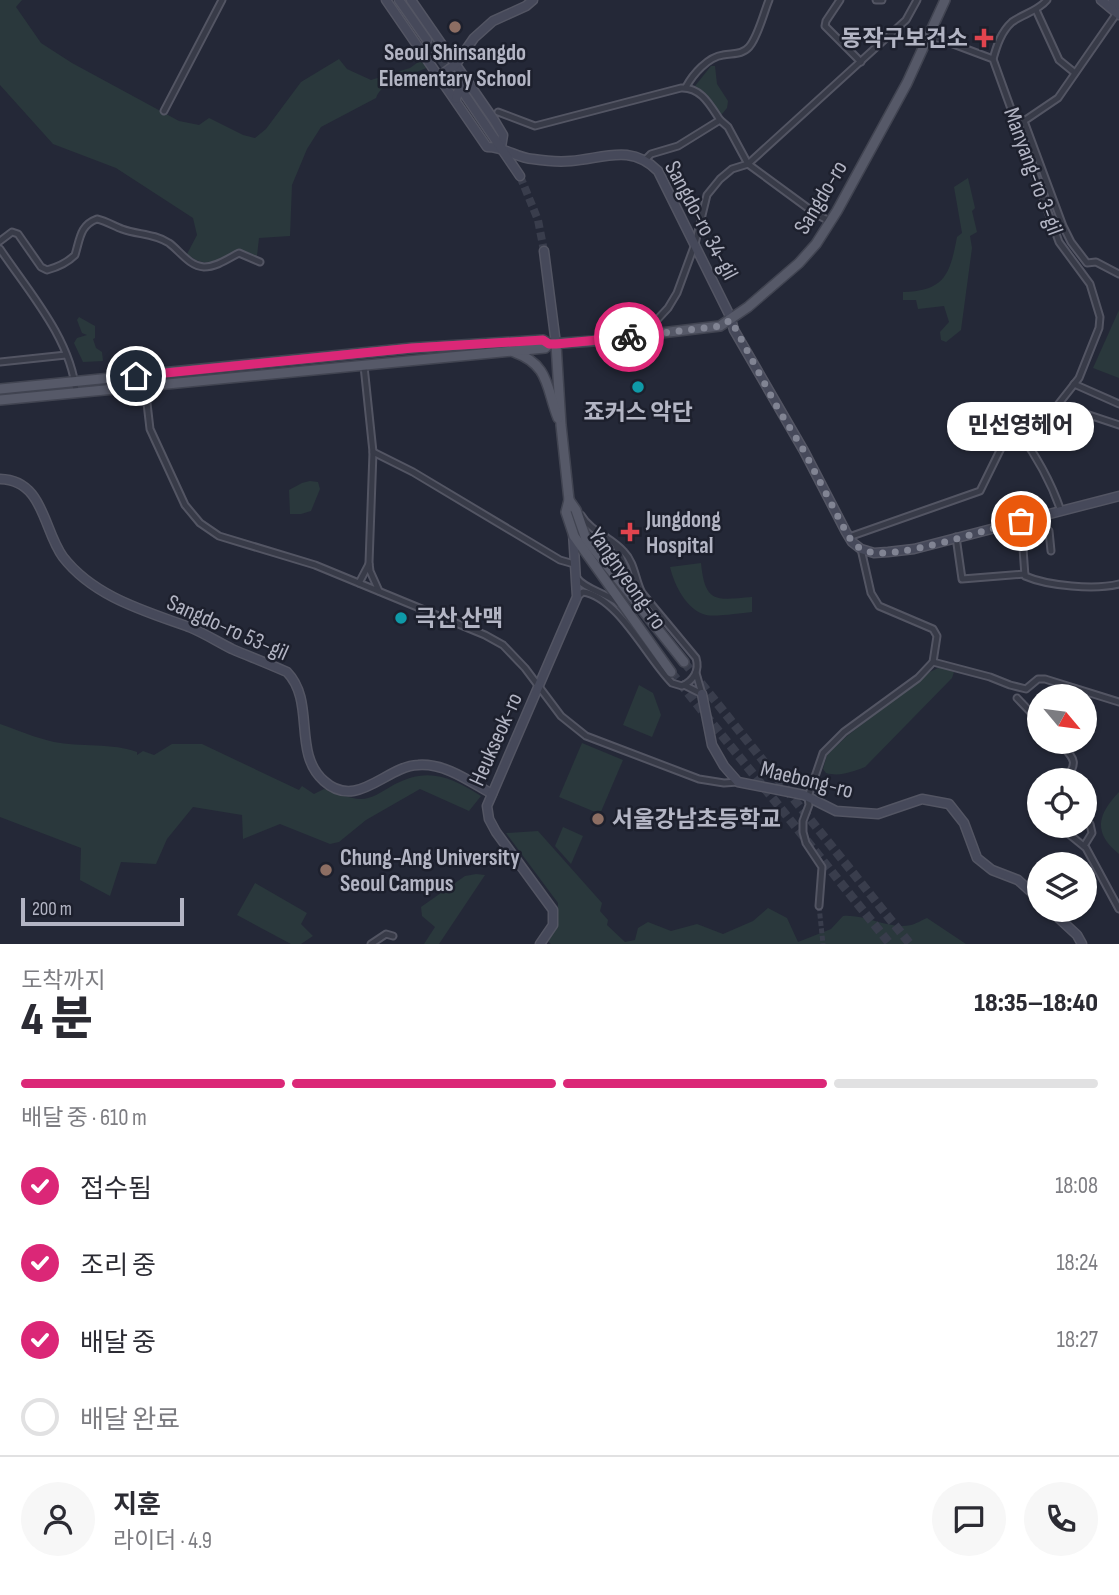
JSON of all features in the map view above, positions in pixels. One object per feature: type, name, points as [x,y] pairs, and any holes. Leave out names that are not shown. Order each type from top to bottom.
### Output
[{"type":"main road","name":"Sangdo-ro","points":[[0,390],[145,386],[545,348],[552,344],[720,326],[731,320],[799,263],[831,222],[906,83],[946,0]]},
{"type":"main road","name":"Sangdo-ro","points":[[0,400],[75,387],[338,356],[477,343],[543,340],[552,344]]},
{"type":"main road","name":"Yangnyeong-ro","points":[[552,344],[569,500],[566,512],[573,532],[671,672]]},
{"type":"main road","points":[[509,351],[530,359],[542,370],[561,425]]},
{"type":"main road","points":[[338,356],[339,368]]},
{"type":"main road","name":"Yangnyeong-ro","points":[[569,500],[576,510],[586,539],[684,662]]},
{"type":"street","points":[[164,111],[222,0]]},
{"type":"street","points":[[386,0],[440,76],[501,147],[520,176],[522,165],[529,159]]},
{"type":"street","points":[[399,0],[427,40]]},
{"type":"street","points":[[411,0],[503,135],[501,147]]},
{"type":"street","points":[[440,76],[456,64],[474,38],[493,21],[533,0]]},
{"type":"street","points":[[687,88],[691,79],[705,64],[720,55],[741,53],[750,46],[769,0]]},
{"type":"street","points":[[840,0],[825,26],[861,62]]},
{"type":"street","points":[[876,0],[881,0]]},
{"type":"street","points":[[654,334],[655,321],[668,308],[677,293],[695,244],[702,209],[713,185],[733,169],[748,164],[861,62],[906,20],[916,0]]},
{"type":"street","points":[[929,35],[993,59],[1001,35],[1013,22],[1036,10],[1047,0]]},
{"type":"street","points":[[1101,0],[1118,11]]},
{"type":"street","points":[[1112,0],[1118,11]]},
{"type":"street","points":[[1036,10],[1059,60],[1075,73]]},
{"type":"street","points":[[1118,11],[1058,98],[1024,121],[1071,242],[1087,264],[1096,262],[1119,274]]},
{"type":"street","points":[[423,51],[433,51],[439,40]]},
{"type":"street","name":"Manyang-ro 3-gil","points":[[993,59],[1059,242],[1090,284],[1100,317],[1099,328],[1079,378],[1057,406],[1015,426]]},
{"type":"street","points":[[460,97],[459,89],[470,85]]},
{"type":"street","points":[[498,113],[535,126],[687,88],[696,90],[708,100],[720,120],[728,127],[748,164],[831,222]]},
{"type":"street","points":[[645,160],[651,154],[678,146],[720,120]]},
{"type":"street","name":"Sangdo-ro 34-gil","points":[[501,147],[529,159],[569,161],[606,155],[632,155],[645,160],[664,180],[731,320],[849,537],[861,549]]},
{"type":"street","points":[[0,242],[12,232],[18,234],[41,267],[51,269],[64,264],[75,255],[80,232],[88,222],[97,219],[124,230],[140,232],[166,241],[190,262],[200,266],[219,263],[239,253],[260,262]]},
{"type":"street","points":[[0,249],[42,312],[66,355],[75,387]]},
{"type":"street","name":"Yangnyeong-ro","points":[[544,251],[552,344]]},
{"type":"street","points":[[0,362],[66,355]]},
{"type":"street","points":[[364,366],[373,452],[369,563],[379,591]]},
{"type":"street","points":[[1074,384],[1119,404]]},
{"type":"street","points":[[145,386],[150,429],[185,505],[200,523],[219,536],[300,559],[463,625],[503,645],[561,716],[586,736],[699,779],[738,782]]},
{"type":"street","points":[[1080,412],[1119,425]]},
{"type":"street","points":[[849,537],[980,491],[1011,428],[1015,426],[1039,459],[1053,487],[1060,511]]},
{"type":"street","points":[[373,452],[413,472],[560,561],[574,564]]},
{"type":"street","name":"Sangdo-ro 53-gil","points":[[0,479],[19,482],[30,491],[63,557],[104,593],[287,672],[297,682],[301,694],[309,756],[318,775],[325,782],[341,789],[356,790],[366,788],[409,766],[428,765],[453,772],[492,794]]},
{"type":"street","points":[[819,906],[821,867],[806,843],[803,821],[822,753],[844,733],[918,678],[933,662],[937,635],[933,629],[880,606],[870,593],[861,549],[874,553],[914,549],[1119,496]]},
{"type":"street","points":[[576,510],[591,527],[612,540],[631,561],[642,593],[696,658],[696,673],[702,694]]},
{"type":"street","points":[[1021,521],[1025,574]]},
{"type":"street","points":[[1049,531],[1051,551]]},
{"type":"street","name":"Heukseok-ro","points":[[540,944],[553,925],[553,910],[496,832],[488,812],[492,794],[584,590],[576,575],[573,532]]},
{"type":"street","points":[[956,537],[962,579],[1025,574],[1039,582],[1070,586],[1119,584]]},
{"type":"street","points":[[612,540],[623,559],[633,590],[650,618]]},
{"type":"street","points":[[359,583],[369,563]]},
{"type":"street","points":[[584,590],[607,595],[625,609]]},
{"type":"street","points":[[584,590],[615,610],[672,683],[684,685],[702,694]]},
{"type":"street","points":[[933,662],[1026,689],[1038,679],[1045,679],[1119,702]]},
{"type":"street","points":[[684,685],[696,673]]},
{"type":"street","name":"Maebong-ro","points":[[702,694],[712,745],[724,766],[738,782],[804,795],[836,811],[878,814],[922,799],[948,804],[964,823],[977,858],[992,870],[1018,880],[1027,888]]},
{"type":"street","points":[[1017,698],[1027,708]]},
{"type":"street","points":[[1074,838],[1084,846],[1119,909]]},
{"type":"street","points":[[1084,846],[1089,838]]},
{"type":"street","points":[[1063,922],[1077,935],[1082,944]]},
{"type":"street","points":[[371,944],[386,934],[393,936]]},
{"type":"shaded area","points":[[0,0],[22,0],[16,7],[41,43],[72,63],[179,121],[199,125],[209,118],[255,138],[266,129],[301,82],[339,59],[347,69],[371,80],[410,68],[421,60],[429,67],[391,82],[376,98],[321,127],[307,149],[292,185],[290,236],[259,238],[257,256],[241,250],[214,261],[202,262],[187,254],[197,235],[193,218],[116,168],[53,144],[0,85]]},
{"type":"shaded area","points":[[711,66],[715,66],[717,84],[728,101],[722,114],[718,113],[707,95],[695,86]]},
{"type":"shaded area","points":[[968,178],[977,232],[970,236],[972,248],[961,330],[946,342],[941,340],[940,332],[949,322],[944,306],[918,309],[916,300],[903,300],[903,292],[917,291],[937,284],[948,270],[957,237],[962,233],[954,187]]},
{"type":"shaded area","points":[[1119,310],[1119,378],[1093,368]]},
{"type":"shaded area","points":[[79,317],[95,326],[93,339],[96,348],[102,352],[103,361],[83,362],[74,343],[77,338],[87,335],[82,333],[77,320]]},
{"type":"shaded area","points":[[310,481],[318,482],[320,489],[311,511],[290,514],[289,490]]},
{"type":"shaded area","points":[[701,563],[709,593],[729,599],[752,597],[752,612],[706,615],[692,608],[674,581],[670,567]]},
{"type":"shaded area","points":[[940,667],[954,672],[952,678],[865,767],[841,774],[826,773],[823,769],[827,755],[847,736]]},
{"type":"shaded area","points":[[639,685],[653,693],[661,715],[652,737],[623,725]]},
{"type":"shaded area","points":[[0,724],[54,742],[118,747],[137,752],[137,755],[143,751],[154,755],[172,744],[202,744],[299,790],[302,786],[314,794],[324,789],[352,798],[365,799],[403,781],[426,775],[448,779],[481,796],[469,811],[420,789],[366,820],[339,842],[330,844],[280,824],[243,839],[242,815],[193,807],[167,839],[156,864],[121,862],[110,896],[80,880],[81,848],[0,817]]},
{"type":"shaded area","points":[[582,743],[623,760],[600,814],[559,797]]},
{"type":"shaded area","points":[[1119,792],[1119,854],[1105,839],[1101,824],[1106,808]]},
{"type":"shaded area","points":[[563,827],[583,836],[571,864],[555,846]]},
{"type":"shaded area","points":[[538,831],[602,903],[600,911],[608,920],[607,925],[625,942],[635,940],[638,928],[648,922],[671,931],[697,924],[723,934],[753,921],[768,908],[787,918],[798,942],[831,929],[843,916],[851,916],[903,926],[927,918],[966,944],[551,944],[547,940],[557,927],[558,903],[506,833]]},
{"type":"shaded area","points":[[485,875],[439,944],[424,944],[435,927],[422,916],[421,907],[465,876]]},
{"type":"shaded area","points":[[255,883],[307,913],[301,924],[313,936],[301,944],[291,944],[237,915]]},
{"type":"tunnel","points":[[427,40],[463,92]]},
{"type":"tunnel","points":[[520,176],[538,220],[544,251]]},
{"type":"tunnel","points":[[684,662],[910,944]]},
{"type":"tunnel","points":[[671,672],[890,944]]},
{"type":"tunnel","points":[[819,906],[823,944]]},
{"type":"way so far","points":[[629,337],[720,326],[731,320],[734,330],[804,451],[846,532],[852,542],[861,549],[874,553],[914,549],[1021,521]]},
{"type":"place","name":"Seoul Shinsangdo Elementary School","points":[[455,27]]},
{"type":"place","name":"동작구보건소","points":[[984,38]]},
{"type":"place","name":"죠커스 악단","points":[[638,387]]},
{"type":"place","name":"민선영헤어","points":[[1021,521]]},
{"type":"place","name":"Jungdong Hospital","points":[[630,532]]},
{"type":"place","name":"극산 산맥","points":[[401,618]]},
{"type":"place","name":"서울강남초등학교","points":[[598,819]]},
{"type":"place","name":"Chung-Ang University Seoul Campus","points":[[326,870]]},
{"type":"route","points":[[136,376],[412,348],[543,340],[556,344],[629,337]]}]
